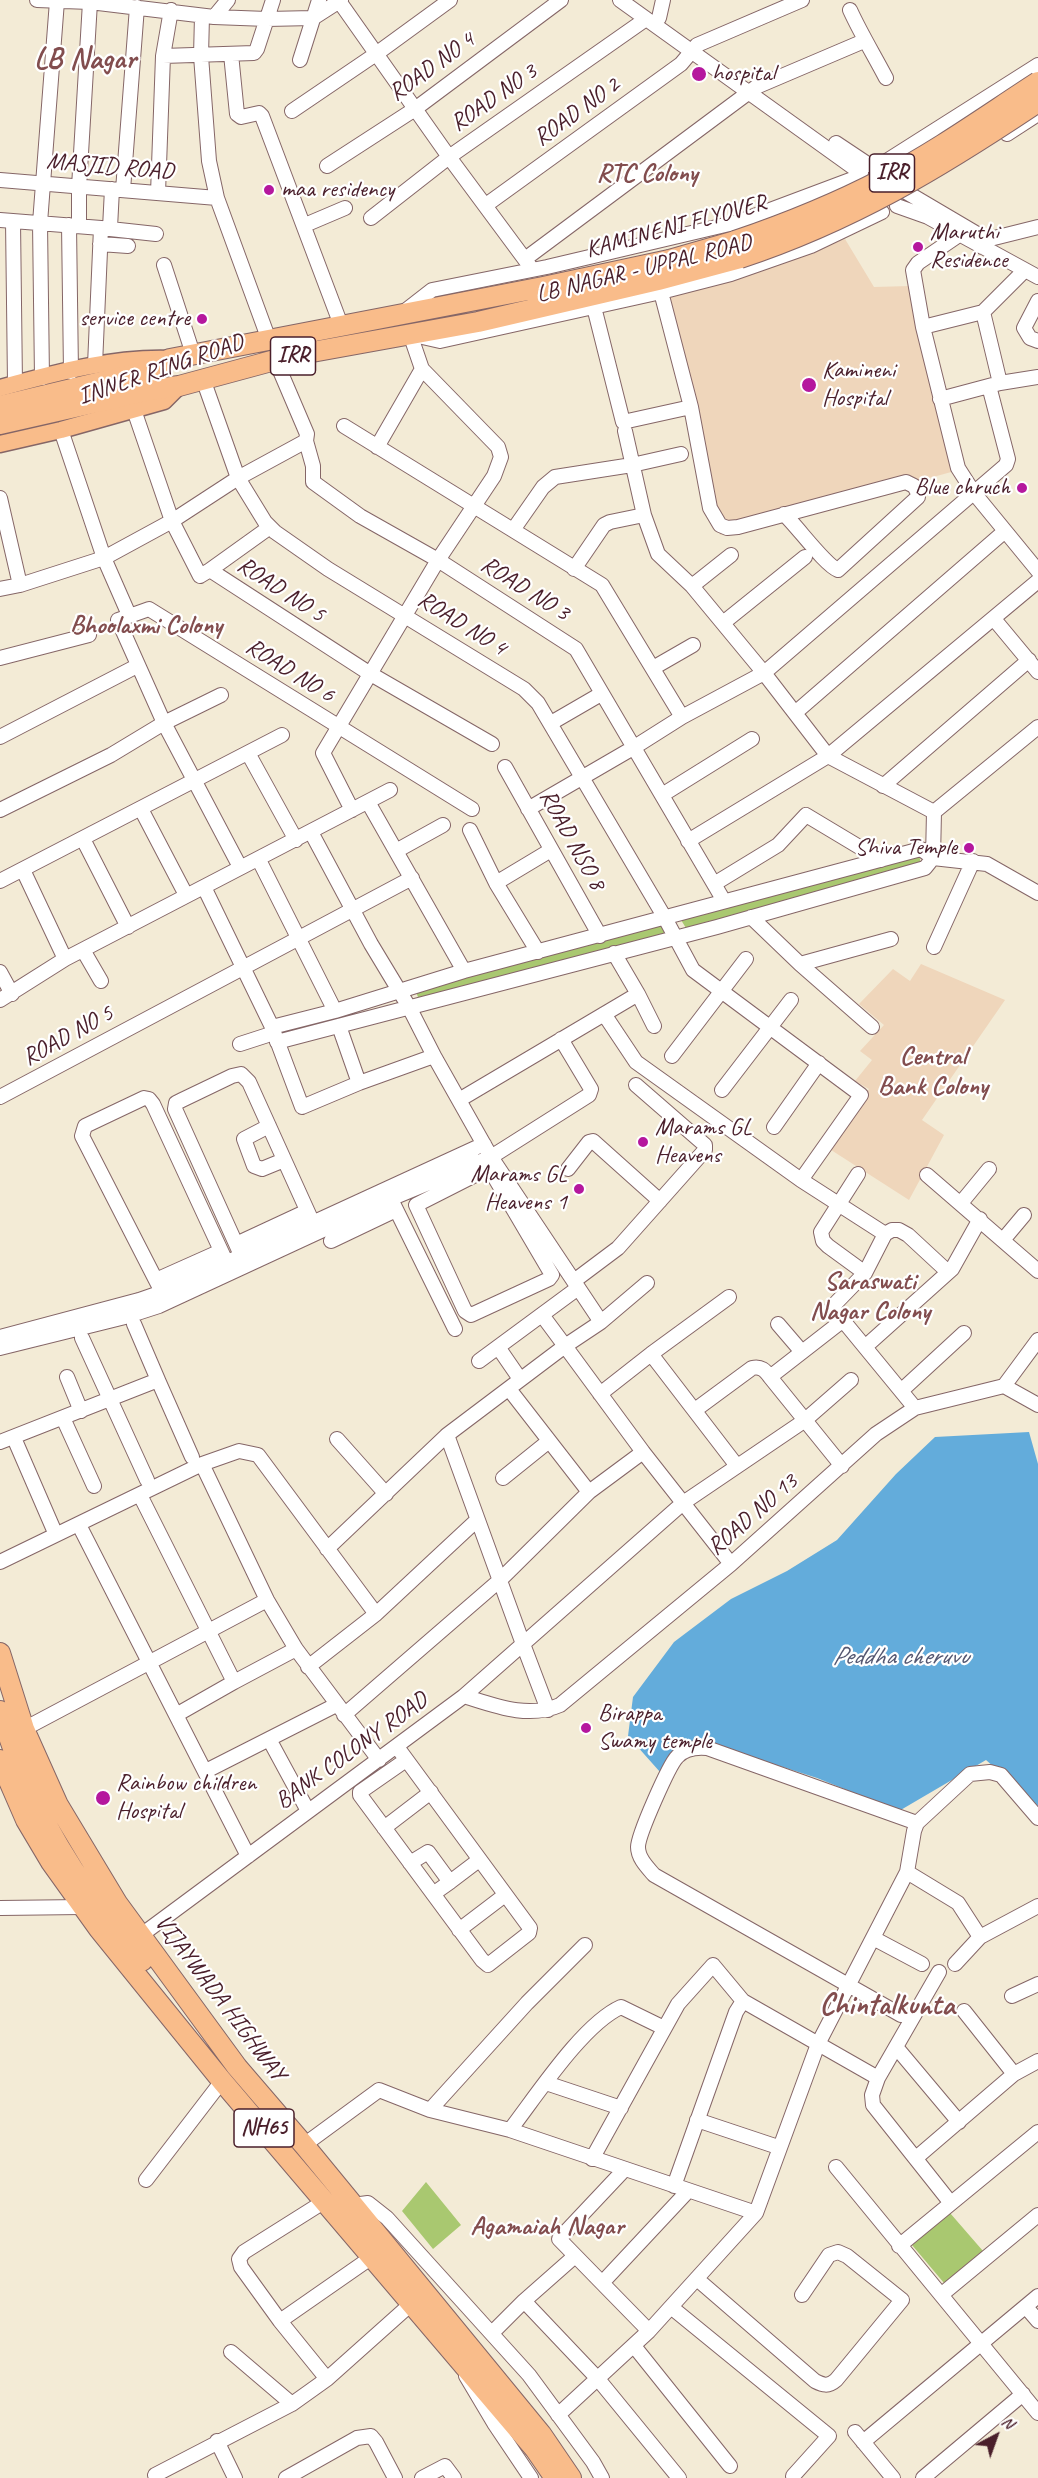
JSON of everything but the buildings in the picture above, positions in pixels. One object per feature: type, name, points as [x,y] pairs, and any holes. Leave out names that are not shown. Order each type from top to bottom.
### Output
[{"type":"highway","name":"KAMINENI FLYOVER","points":[[410,334],[478,322],[658,280],[737,249],[883,179],[954,137],[1038,82]]},
{"type":"highway","name":"KAMINENI FLYOVER","points":[[400,315],[806,234],[891,194],[958,156],[1038,102]]},
{"type":"highway","name":"INNER RING ROAD","points":[[170,359],[400,315]]},
{"type":"highway","points":[[334,348],[335,326]]},
{"type":"highway","name":"INNER RING ROAD","points":[[179,386],[282,358],[410,334]]},
{"type":"highway","points":[[277,338],[282,358]]},
{"type":"highway","name":"IRR","points":[[0,406],[143,372],[170,359]]},
{"type":"highway","name":"IRR","points":[[0,424],[150,390],[179,386]]},
{"type":"highway","name":"VIJAYWADA HIGHWAY","points":[[0,1653],[24,1729],[62,1812],[111,1895],[237,2067],[325,2201],[535,2449],[555,2478]]},
{"type":"highway","points":[[0,1711],[26,1781],[64,1855],[104,1912],[142,1960],[151,1970],[175,1982]]},
{"type":"highway","name":"VIJAYWADA HIGHWAY","points":[[0,1760],[4,1782],[51,1862],[82,1907],[222,2081],[276,2126],[304,2145],[541,2434],[572,2478]]},
{"type":"main road","name":"INNER RING ROAD","points":[[8,386],[95,365],[147,358],[170,359]]},
{"type":"main road","name":"INNER RING ROAD","points":[[0,444],[61,430],[164,401],[179,386]]},
{"type":"street","points":[[37,0],[137,7],[155,4],[171,10],[208,16],[267,19],[313,18],[340,1],[448,157],[529,264],[753,90],[864,41]]},
{"type":"street","points":[[228,0],[208,16],[201,56],[209,161],[216,198],[277,338]]},
{"type":"street","points":[[163,56],[201,56],[256,51],[273,0]]},
{"type":"street","points":[[300,60],[319,0]]},
{"type":"street","points":[[292,111],[450,0]]},
{"type":"street","name":"ROAD NO 4","points":[[327,166],[415,109],[561,0]]},
{"type":"street","points":[[620,0],[653,18]]},
{"type":"street","points":[[633,0],[694,49],[863,172]]},
{"type":"street","points":[[653,18],[663,0]]},
{"type":"street","name":"ROAD NO 2","points":[[486,206],[681,64],[694,49],[802,0]]},
{"type":"street","points":[[42,378],[40,223],[57,1]]},
{"type":"street","points":[[70,372],[74,225],[79,187],[90,2]]},
{"type":"street","points":[[95,365],[100,244],[118,190],[137,7]]},
{"type":"street","points":[[158,193],[163,56],[171,10]]},
{"type":"street","points":[[850,10],[885,78]]},
{"type":"street","name":"ROAD NO 3","points":[[371,218],[448,157],[653,18]]},
{"type":"street","points":[[231,54],[237,114],[241,117],[259,113],[262,116],[305,225],[335,326]]},
{"type":"street","points":[[885,162],[899,170],[906,183],[906,192],[897,206],[882,212],[866,207],[860,201],[856,184],[863,172],[885,162],[1038,65]]},
{"type":"street","points":[[906,192],[934,180],[1038,114]]},
{"type":"street","name":"LB NAGAR - UPPAL ROAD","points":[[400,315],[432,290],[529,264],[738,222],[863,172]]},
{"type":"street","name":"MASJID ROAD","points":[[0,180],[216,198]]},
{"type":"street","points":[[906,192],[984,243],[1031,269],[1038,277]]},
{"type":"street","points":[[897,206],[927,217],[959,235],[984,243],[1038,227]]},
{"type":"street","points":[[305,225],[345,208]]},
{"type":"street","name":"LB NAGAR - UPPAL ROAD","points":[[410,334],[440,341],[661,292],[731,274],[797,252],[882,212]]},
{"type":"street","points":[[1015,232],[1038,217]]},
{"type":"street","points":[[8,386],[6,220],[156,234]]},
{"type":"street","points":[[959,235],[918,263],[913,270],[923,327],[958,468],[974,493],[1038,571]]},
{"type":"street","points":[[100,244],[128,246]]},
{"type":"street","points":[[164,265],[193,354]]},
{"type":"street","points":[[923,327],[983,312],[1031,269]]},
{"type":"street","points":[[661,292],[691,407],[710,508],[720,525],[727,528],[738,527],[784,514],[906,482],[914,486],[918,493],[918,497],[838,570],[830,565],[784,514]]},
{"type":"street","points":[[1038,301],[1024,328],[1030,338],[1038,340]]},
{"type":"street","points":[[594,307],[623,422],[691,407]]},
{"type":"street","points":[[528,809],[682,717],[764,673],[1006,465],[1008,459],[983,312]]},
{"type":"street","points":[[352,810],[323,753],[438,560],[499,466],[501,457],[498,447],[422,369],[410,334]]},
{"type":"street","name":"ROAD NO 3","points":[[282,358],[307,434],[306,441],[313,466],[313,482],[360,516],[438,560],[571,644],[581,655],[601,694],[724,902]]},
{"type":"street","points":[[377,447],[422,369]]},
{"type":"street","points":[[940,399],[994,385],[1038,377]]},
{"type":"street","name":"ROAD NO 4","points":[[203,379],[238,477],[270,527],[328,569],[524,689],[538,702],[693,970],[772,1026],[861,1095],[801,1180]]},
{"type":"street","name":"ROAD NO 5","points":[[134,410],[172,521],[200,576],[210,570],[369,673],[492,744]]},
{"type":"street","points":[[344,426],[603,585],[682,717]]},
{"type":"street","points":[[61,430],[104,558],[129,615],[118,620],[136,666],[240,867]]},
{"type":"street","points":[[625,430],[644,515],[658,554],[692,586],[764,673],[828,756],[934,812]]},
{"type":"street","points":[[0,589],[20,585],[104,558],[172,521],[238,477],[306,441]]},
{"type":"street","points":[[513,530],[543,487],[555,477],[632,465],[681,454]]},
{"type":"street","points":[[0,498],[20,585]]},
{"type":"street","points":[[574,569],[604,525],[644,515]]},
{"type":"street","points":[[210,570],[270,527]]},
{"type":"street","points":[[795,712],[1005,531]]},
{"type":"street","points":[[692,586],[730,555]]},
{"type":"street","points":[[723,623],[805,557]]},
{"type":"street","points":[[688,841],[828,756],[1038,581]]},
{"type":"street","name":"ROAD NO 6","points":[[129,615],[149,609],[472,809]]},
{"type":"street","points":[[994,618],[1038,672]]},
{"type":"street","points":[[0,658],[89,635]]},
{"type":"street","points":[[653,668],[693,645]]},
{"type":"street","points":[[883,786],[1029,660]]},
{"type":"street","points":[[0,737],[136,666]]},
{"type":"street","points":[[550,723],[601,694]]},
{"type":"street","points":[[0,810],[111,755],[164,723],[220,695]]},
{"type":"street","points":[[274,1034],[339,1026],[751,917],[925,868],[933,858],[934,812],[1038,727]]},
{"type":"street","points":[[0,881],[282,735]]},
{"type":"street","points":[[662,795],[752,740]]},
{"type":"street","points":[[248,753],[296,840]]},
{"type":"street","name":"ROAD NSO 8","points":[[505,767],[600,936]]},
{"type":"street","points":[[0,972],[6,997],[65,959],[390,790]]},
{"type":"street","points":[[368,802],[464,971]]},
{"type":"street","points":[[141,809],[186,895]]},
{"type":"street","points":[[714,884],[778,844],[806,815],[881,860]]},
{"type":"street","points":[[396,851],[443,825]]},
{"type":"street","points":[[470,830],[496,883],[538,952]]},
{"type":"street","points":[[312,832],[371,944],[409,1007],[434,1056],[488,1150],[601,1322]]},
{"type":"street","points":[[83,839],[128,927]]},
{"type":"street","points":[[240,1044],[335,1011],[464,971],[921,849],[933,858],[987,864],[1038,893]]},
{"type":"street","points":[[496,883],[551,850]]},
{"type":"street","points":[[259,860],[335,1011]]},
{"type":"street","points":[[934,947],[973,861]]},
{"type":"street","points":[[23,870],[65,959]]},
{"type":"street","name":"ROAD NO 5","points":[[0,1097],[412,878]]},
{"type":"street","points":[[204,887],[274,1034],[302,1107],[359,1083],[434,1056]]},
{"type":"street","points":[[751,917],[872,1028]]},
{"type":"street","points":[[800,964],[891,939]]},
{"type":"street","points":[[84,950],[101,981]]},
{"type":"street","points":[[615,953],[654,1026]]},
{"type":"street","points":[[672,1056],[746,959]]},
{"type":"street","points":[[459,1100],[638,994]]},
{"type":"street","points":[[722,1090],[791,1000]]},
{"type":"street","points":[[604,1014],[636,1062],[801,1180],[885,1234]]},
{"type":"street","points":[[339,1026],[359,1083]]},
{"type":"street","points":[[0,1337],[144,1304],[159,1286],[226,1262],[238,1249],[312,1222],[391,1200],[470,1167],[492,1173],[552,1275],[549,1279],[471,1315],[465,1311],[416,1205],[470,1167],[488,1150],[589,1095],[591,1089],[561,1039]]},
{"type":"street","points":[[774,1127],[819,1064]]},
{"type":"street","points":[[238,1249],[175,1110],[176,1103],[232,1076],[241,1074],[249,1082],[312,1222]]},
{"type":"street","points":[[479,1361],[542,1315],[618,1248],[706,1148],[636,1085]]},
{"type":"street","points":[[159,1286],[82,1136],[85,1126],[144,1098],[149,1099],[153,1104],[226,1262]]},
{"type":"street","points":[[269,1125],[244,1139],[254,1166],[262,1169],[284,1160]]},
{"type":"street","points":[[568,1168],[589,1142],[593,1141],[660,1201]]},
{"type":"street","points":[[961,1203],[989,1169]]},
{"type":"street","points":[[858,1174],[820,1232],[823,1240],[865,1273]]},
{"type":"street","points":[[927,1175],[1038,1270]]},
{"type":"street","points":[[331,1241],[391,1200]]},
{"type":"street","points":[[391,1200],[455,1329]]},
{"type":"street","points":[[1003,1239],[1024,1215]]},
{"type":"street","points":[[865,1347],[955,1265],[980,1219]]},
{"type":"street","points":[[0,1348],[144,1304],[312,1222]]},
{"type":"street","points":[[915,1408],[832,1307],[865,1273],[885,1234],[892,1230],[899,1230],[908,1235],[948,1272]]},
{"type":"street","points":[[327,1549],[447,1435],[520,1379],[601,1322],[647,1283]]},
{"type":"street","points":[[600,1394],[729,1298]]},
{"type":"street","points":[[542,1315],[643,1452],[731,1564]]},
{"type":"street","points":[[770,1377],[842,1321]]},
{"type":"street","points":[[134,1324],[197,1461],[267,1600],[308,1667],[379,1760]]},
{"type":"street","points":[[778,1324],[802,1352]]},
{"type":"street","points":[[901,1391],[964,1333]]},
{"type":"street","points":[[82,1338],[147,1480]]},
{"type":"street","points":[[1038,1340],[1004,1386],[1038,1405]]},
{"type":"street","points":[[498,1347],[520,1379]]},
{"type":"street","points":[[651,1354],[738,1466]]},
{"type":"street","points":[[695,1410],[758,1366],[765,1370],[842,1466]]},
{"type":"street","points":[[67,1377],[81,1411]]},
{"type":"street","points":[[0,1442],[158,1380]]},
{"type":"street","points":[[464,1696],[684,1503],[804,1421],[851,1380]]},
{"type":"street","name":"ROAD NO 13","points":[[548,1710],[560,1705],[731,1564],[876,1434],[915,1408],[1004,1386]]},
{"type":"street","points":[[509,1389],[589,1492]]},
{"type":"street","points":[[63,1419],[94,1486]]},
{"type":"street","points":[[447,1435],[548,1710]]},
{"type":"street","points":[[14,1438],[52,1528]]},
{"type":"street","points":[[337,1439],[386,1494]]},
{"type":"street","points":[[503,1478],[549,1441]]},
{"type":"street","points":[[0,1562],[140,1495],[197,1461],[239,1451],[258,1455],[376,1614]]},
{"type":"street","points":[[206,1771],[269,1739],[340,1710],[500,1580],[589,1492],[643,1452]]},
{"type":"street","points":[[140,1495],[234,1682]]},
{"type":"street","points":[[308,1667],[376,1614],[477,1520]]},
{"type":"street","points":[[79,1525],[248,1856]]},
{"type":"street","points":[[24,1729],[267,1600]]},
{"type":"street","points":[[176,1715],[296,1649]]},
{"type":"street","name":"BANK COLONY ROAD","points":[[140,1936],[397,1748],[464,1696],[505,1709],[527,1712],[548,1710]]},
{"type":"street","points":[[269,1739],[308,1811]]},
{"type":"street","points":[[397,1748],[431,1792],[530,1928],[529,1933],[488,1965],[459,1930],[360,1795],[360,1792],[406,1760]]},
{"type":"street","points":[[901,2015],[654,1875],[643,1863],[638,1848],[644,1824],[676,1757],[687,1749],[698,1748],[707,1748],[918,1823]]},
{"type":"street","points":[[558,2415],[649,2331],[756,2213],[778,2147],[818,2044],[907,1872],[914,1831],[918,1823],[970,1774],[979,1772],[1001,1775],[1038,1818]]},
{"type":"street","points":[[384,1828],[431,1792]]},
{"type":"street","points":[[410,1863],[428,1852],[450,1882]]},
{"type":"street","points":[[433,1894],[479,1860]]},
{"type":"street","points":[[907,1872],[958,1904],[980,1937]]},
{"type":"street","points":[[459,1930],[505,1895]]},
{"type":"street","points":[[955,1964],[980,1937],[1038,1906]]},
{"type":"street","points":[[0,1908],[82,1907]]},
{"type":"street","points":[[873,1938],[922,1964]]},
{"type":"street","points":[[430,2110],[527,2003],[585,1945]]},
{"type":"street","points":[[592,2158],[678,2004],[712,1965],[743,2001],[878,2078]]},
{"type":"street","points":[[939,1972],[878,2078],[872,2095],[873,2105],[950,2202]]},
{"type":"street","points":[[1012,1996],[1038,1984]]},
{"type":"street","points":[[674,2186],[736,2012],[743,2001]]},
{"type":"street","points":[[510,2130],[546,2083],[607,2013],[621,2007],[664,2028]]},
{"type":"street","points":[[964,2011],[1014,2074]]},
{"type":"street","points":[[896,2047],[959,2121]]},
{"type":"street","points":[[916,2158],[1014,2074],[1038,2061]]},
{"type":"street","points":[[146,2180],[222,2081]]},
{"type":"street","points":[[546,2083],[621,2108]]},
{"type":"street","points":[[304,2145],[380,2090],[430,2110],[510,2130],[756,2213]]},
{"type":"street","points":[[697,2120],[778,2147]]},
{"type":"street","points":[[899,2246],[1038,2132]]},
{"type":"street","points":[[836,2167],[1038,2413]]},
{"type":"street","points":[[624,2170],[559,2240],[649,2331]]},
{"type":"street","points":[[602,2283],[688,2191]]},
{"type":"street","points":[[325,2201],[244,2252],[239,2259],[242,2267],[280,2321],[327,2379]]},
{"type":"street","points":[[353,2205],[368,2203],[387,2218],[492,2333],[529,2375],[593,2462],[602,2478]]},
{"type":"street","points":[[941,2295],[1038,2215]]},
{"type":"street","points":[[697,2279],[814,2381],[823,2385],[831,2384],[836,2380],[902,2300],[848,2256],[838,2252],[830,2254],[802,2295]]},
{"type":"street","points":[[492,2333],[575,2256]]},
{"type":"street","points":[[280,2321],[372,2257]]},
{"type":"street","points":[[893,2478],[859,2437],[1038,2296]]},
{"type":"street","points":[[524,2301],[598,2379],[679,2478]]},
{"type":"street","points":[[157,2478],[155,2475],[292,2404],[327,2379],[411,2304]]},
{"type":"street","points":[[671,2307],[829,2436],[793,2476]]},
{"type":"street","points":[[1026,2307],[1038,2321]]},
{"type":"street","points":[[634,2346],[730,2466]]},
{"type":"street","points":[[231,2352],[292,2404]]},
{"type":"street","points":[[455,2356],[474,2392],[531,2478]]},
{"type":"street","points":[[923,2478],[1023,2394]]},
{"type":"street","points":[[286,2478],[312,2472],[357,2438],[371,2436],[395,2478]]},
{"type":"street","points":[[217,2441],[235,2478]]},
{"type":"street","points":[[422,2478],[445,2466],[454,2478]]},
{"type":"shaded area","name":"Kamineni Hospital","points":[[845,239],[874,287],[910,286],[955,471],[720,535],[664,299]]},
{"type":"shaded area","points":[[921,964],[1005,1000],[922,1120],[944,1135],[909,1200],[828,1148],[869,1089],[855,1081],[872,1060],[860,1051],[884,1025],[859,1004],[893,969],[910,981]]},
{"type":"green space","points":[[919,854],[921,865],[686,928],[681,920],[684,917]]},
{"type":"green space","points":[[664,923],[667,934],[423,1000],[416,992],[420,988]]},
{"type":"green space","points":[[426,2182],[461,2225],[433,2249],[402,2211]]},
{"type":"green space","points":[[950,2213],[983,2251],[944,2283],[912,2245]]},
{"type":"water","name":"Peddha cheruvu","points":[[1029,1432],[1038,1464],[1038,1806],[986,1760],[899,1811],[817,1778],[708,1743],[660,1772],[628,1736],[633,1697],[674,1642],[731,1599],[787,1571],[837,1540],[896,1474],[935,1437]]},
{"type":"place","name":"hospital","points":[[699,74]]},
{"type":"place","name":"maa residency","points":[[269,190]]},
{"type":"place","name":"Maruthi Residence","points":[[918,247]]},
{"type":"place","name":"service centre","points":[[202,319]]},
{"type":"place","name":"Kamineni Hospital","points":[[809,385]]},
{"type":"place","name":"Blue chruch","points":[[1022,488]]},
{"type":"place","name":"Shiva Temple","points":[[969,848]]},
{"type":"place","name":"Marams GL Heavens","points":[[643,1142]]},
{"type":"place","name":"Marams GL Heavens 1","points":[[579,1189]]},
{"type":"place","name":"Birappa Swamy temple","points":[[586,1728]]},
{"type":"place","name":"Rainbow children Hospital","points":[[103,1798]]},
{"type":"district","name":"LB Nagar","points":[[85,60]]},
{"type":"district","name":"RTC Colony","points":[[647,174]]},
{"type":"district","name":"Bhoolaxmi Colony","points":[[146,626]]},
{"type":"district","name":"Central Bank Colony","points":[[933,1072]]},
{"type":"district","name":"Saraswati Nagar Colony","points":[[870,1297]]},
{"type":"district","name":"Chintalkunta","points":[[887,2006]]},
{"type":"district","name":"Agamaiah Nagar","points":[[547,2227]]}]
